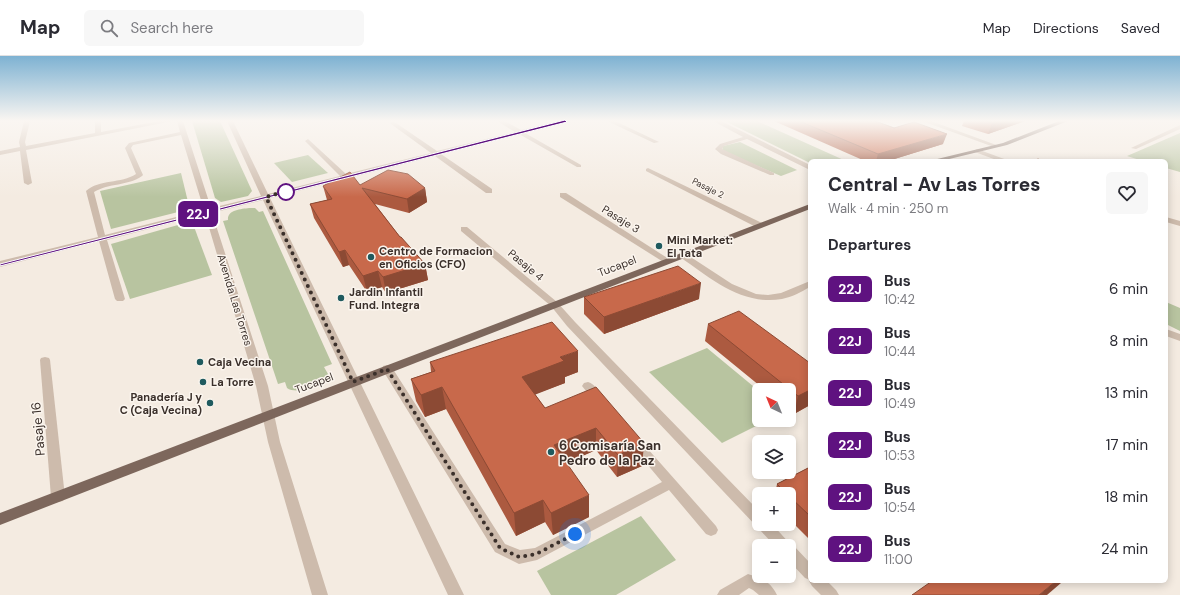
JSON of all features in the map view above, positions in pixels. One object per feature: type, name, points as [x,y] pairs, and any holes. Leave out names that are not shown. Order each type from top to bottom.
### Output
[{"type":"main road","points":[[941,159],[995,146]]},
{"type":"main road","name":"Tucapel","points":[[0,519],[808,207]]},
{"type":"street","points":[[0,153],[33,146]]},
{"type":"street","points":[[120,300],[90,191],[98,187],[135,178],[140,175],[128,148],[129,146]]},
{"type":"street","name":"Avenida Las Torres","points":[[188,146],[262,386],[274,442],[320,595]]},
{"type":"street","points":[[242,146],[353,382],[456,595]]},
{"type":"street","points":[[312,146],[345,177]]},
{"type":"street","points":[[426,146],[489,191]]},
{"type":"street","points":[[0,264],[468,146]]},
{"type":"street","points":[[544,146],[579,166]]},
{"type":"street","points":[[721,146],[718,149],[723,153],[772,174]]},
{"type":"street","points":[[766,146],[808,167]]},
{"type":"street","points":[[1134,148],[1138,146]]},
{"type":"street","points":[[23,148],[28,183]]},
{"type":"street","points":[[977,151],[999,159]]},
{"type":"street","name":"Pasaje 2","points":[[648,170],[759,225]]},
{"type":"street","name":"Pasaje 3","points":[[563,195],[668,261]]},
{"type":"street","points":[[1168,219],[1180,224]]},
{"type":"street","name":"Pasaje 4","points":[[464,229],[554,304],[571,324],[752,513]]},
{"type":"street","points":[[683,255],[732,287],[749,295],[765,297],[780,296],[808,285]]},
{"type":"street","points":[[1168,333],[1180,338]]},
{"type":"street","name":"Pasaje 16","points":[[45,360],[58,496]]},
{"type":"street","points":[[387,369],[500,548],[519,557],[536,554],[671,483]]},
{"type":"street","points":[[588,386],[608,410]]},
{"type":"street","points":[[629,435],[711,530]]},
{"type":"street","points":[[770,531],[777,539]]},
{"type":"street","points":[[796,558],[808,571]]},
{"type":"street","points":[[724,595],[744,583],[753,581],[769,595]]},
{"type":"street","points":[[820,583],[831,595]]},
{"type":"green space","points":[[200,146],[231,146],[252,191],[248,196],[221,202],[215,198]]},
{"type":"green space","points":[[723,146],[748,146],[797,170],[781,176],[722,151]]},
{"type":"green space","points":[[776,146],[813,146],[842,159],[808,159],[808,162]]},
{"type":"green space","points":[[1150,146],[1180,146],[1180,172],[1168,169],[1168,159],[1137,159],[1127,156]]},
{"type":"green space","points":[[308,155],[328,173],[292,182],[274,163]]},
{"type":"green space","points":[[181,173],[189,206],[182,211],[111,229],[100,191]]},
{"type":"green space","points":[[255,208],[259,212],[263,211],[332,364],[324,367],[328,374],[323,381],[310,388],[291,390],[287,388],[285,382],[278,384],[223,221],[228,220],[228,217],[232,212]]},
{"type":"green space","points":[[185,223],[193,224],[212,275],[130,299],[111,244]]},
{"type":"green space","points":[[1168,303],[1180,308],[1180,331],[1168,325]]},
{"type":"green space","points":[[707,348],[752,385],[752,427],[754,427],[722,443],[649,372]]},
{"type":"green space","points":[[641,516],[676,560],[616,595],[551,595],[537,571]]},
{"type":"building","points":[[859,146],[905,146],[878,154]]},
{"type":"building","points":[[388,170],[408,174],[425,188],[407,199],[362,188],[400,237],[425,264],[383,277],[378,271],[363,276],[345,250],[339,252],[310,204],[332,199],[323,186],[350,172],[360,185]]},
{"type":"building","points":[[678,266],[701,283],[604,317],[584,297]]},
{"type":"building","points":[[739,311],[808,362],[808,391],[798,396],[796,394],[796,383],[782,383],[708,324]]},
{"type":"building","points":[[552,322],[578,351],[560,357],[564,361],[522,377],[545,408],[596,387],[644,443],[618,455],[596,428],[554,445],[589,495],[551,513],[543,500],[514,513],[442,387],[421,395],[411,379],[435,371],[430,362]]},
{"type":"building","points":[[808,468],[808,514],[796,503],[796,487],[780,487],[777,484],[787,479],[796,479],[796,474]]},
{"type":"building","points":[[929,583],[1054,583],[1039,595],[912,595]]},
{"type":"bus line","name":"22J","points":[[0,264],[466,146]]},
{"type":"place","name":"Mini Market: El Tata","points":[[659,246]]},
{"type":"place","name":"Centro de Formacion en Oficios (CFO)","points":[[371,257]]},
{"type":"place","name":"Jardin Infantil Fund. Integra","points":[[341,298]]},
{"type":"place","name":"Caja Vecina","points":[[200,362]]},
{"type":"place","name":"La Torre","points":[[203,382]]},
{"type":"place","name":"Panadería J y C (Caja Vecina)","points":[[210,403]]},
{"type":"place","name":"6 Comisaría San Pedro de la Paz","points":[[551,452]]},
{"type":"route","points":[[286,192],[291,190],[266,197],[353,382],[387,369],[500,548],[519,557],[536,554],[575,534]]}]
